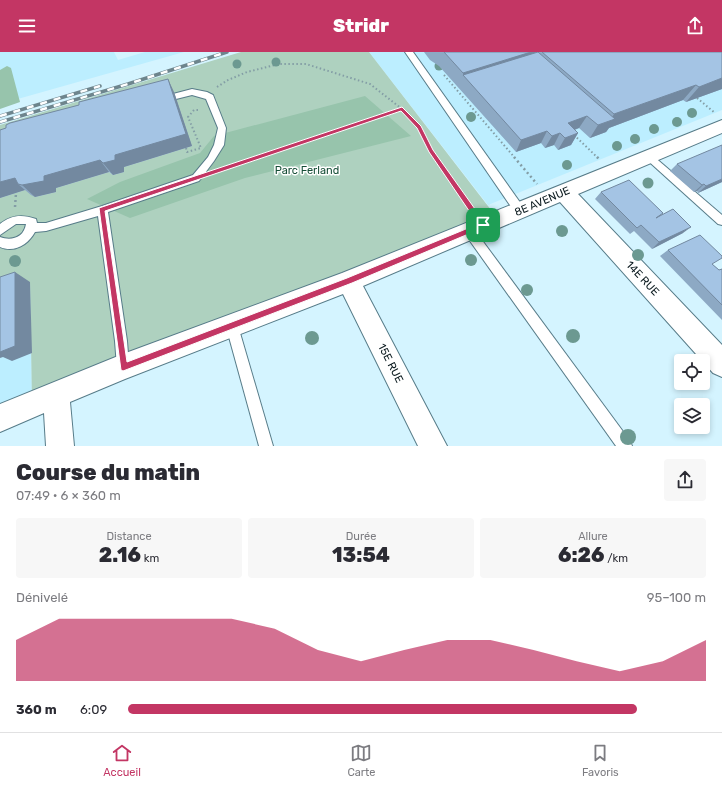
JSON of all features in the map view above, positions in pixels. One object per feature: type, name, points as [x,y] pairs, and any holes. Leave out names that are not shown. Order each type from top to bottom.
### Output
[{"type":"street","name":"8E AVENUE","points":[[0,418],[123,367],[349,281],[649,157],[716,124]]},
{"type":"street","name":"14E RUE","points":[[556,195],[722,364]]},
{"type":"street","name":"15E RUE","points":[[349,281],[433,446]]},
{"type":"street","points":[[56,395],[60,446]]},
{"type":"lane","points":[[409,52],[520,210]]},
{"type":"lane","points":[[32,228],[46,227],[102,210],[196,178],[211,159],[219,144],[222,128],[210,97],[192,92],[176,96]]},
{"type":"lane","points":[[649,157],[722,220]]},
{"type":"lane","points":[[102,210],[121,341],[123,367]]},
{"type":"lane","points":[[0,231],[5,225],[14,220],[24,218],[32,222],[32,228],[29,234],[21,241],[8,245],[0,242]]},
{"type":"lane","points":[[476,228],[625,446]]},
{"type":"lane","points":[[232,326],[266,446]]},
{"type":"path","points":[[207,95],[228,80],[247,72],[279,64],[306,64],[370,84],[402,109],[419,127],[431,151],[476,228]]},
{"type":"path","points":[[441,71],[556,195]]},
{"type":"path","points":[[697,98],[716,124]]},
{"type":"path","points":[[196,178],[402,109]]},
{"type":"path","points":[[186,148],[187,152],[201,148],[188,117],[194,110],[200,110],[208,131],[221,133]]},
{"type":"path","points":[[570,131],[612,171]]},
{"type":"shaded area","points":[[0,52],[114,52],[118,60],[145,52],[184,52],[0,104]]},
{"type":"shaded area","points":[[369,52],[722,52],[722,110],[488,205]]},
{"type":"shaded area","points":[[30,282],[32,405],[0,418],[0,292]]},
{"type":"green space","name":"Parc Ferland","points":[[241,52],[369,52],[498,219],[32,405],[30,282],[0,292],[0,198],[28,189],[35,197],[56,192],[56,188],[109,172],[113,175],[124,172],[124,167],[192,146],[0,145],[0,125]]},
{"type":"green space","points":[[7,66],[11,68],[20,102],[0,109],[0,70]]},
{"type":"green space","points":[[365,96],[411,136],[245,178],[130,218],[87,199],[120,182],[200,153],[214,136]]},
{"type":"building","points":[[444,52],[531,52],[463,73]]},
{"type":"building","points":[[538,52],[615,119],[598,125],[587,116],[568,123],[578,133],[565,138],[560,133],[552,136],[547,131],[521,140],[463,75]]},
{"type":"building","points":[[542,52],[722,52],[722,78],[699,87],[696,85],[614,114]]},
{"type":"building","points":[[168,79],[186,134],[115,155],[115,160],[103,163],[100,160],[44,176],[44,181],[22,185],[18,184],[15,178],[0,182],[0,130],[6,128],[6,125],[79,105],[79,102]]},
{"type":"building","points":[[722,145],[722,179],[706,186],[704,184],[702,185],[677,164]]},
{"type":"building","points":[[629,180],[663,213],[656,218],[673,209],[691,227],[659,242],[641,225],[637,228],[601,192]]},
{"type":"building","points":[[700,235],[722,256],[722,258],[712,264],[719,270],[722,269],[722,305],[668,250]]},
{"type":"building","points":[[15,272],[15,346],[0,352],[0,277]]},
{"type":"railway","points":[[0,122],[128,84],[227,52]]},
{"type":"railway","points":[[0,116],[100,86]]},
{"type":"route","points":[[402,109],[419,127],[431,151],[483,225],[349,281],[123,367],[121,341],[102,210],[402,109]]}]
